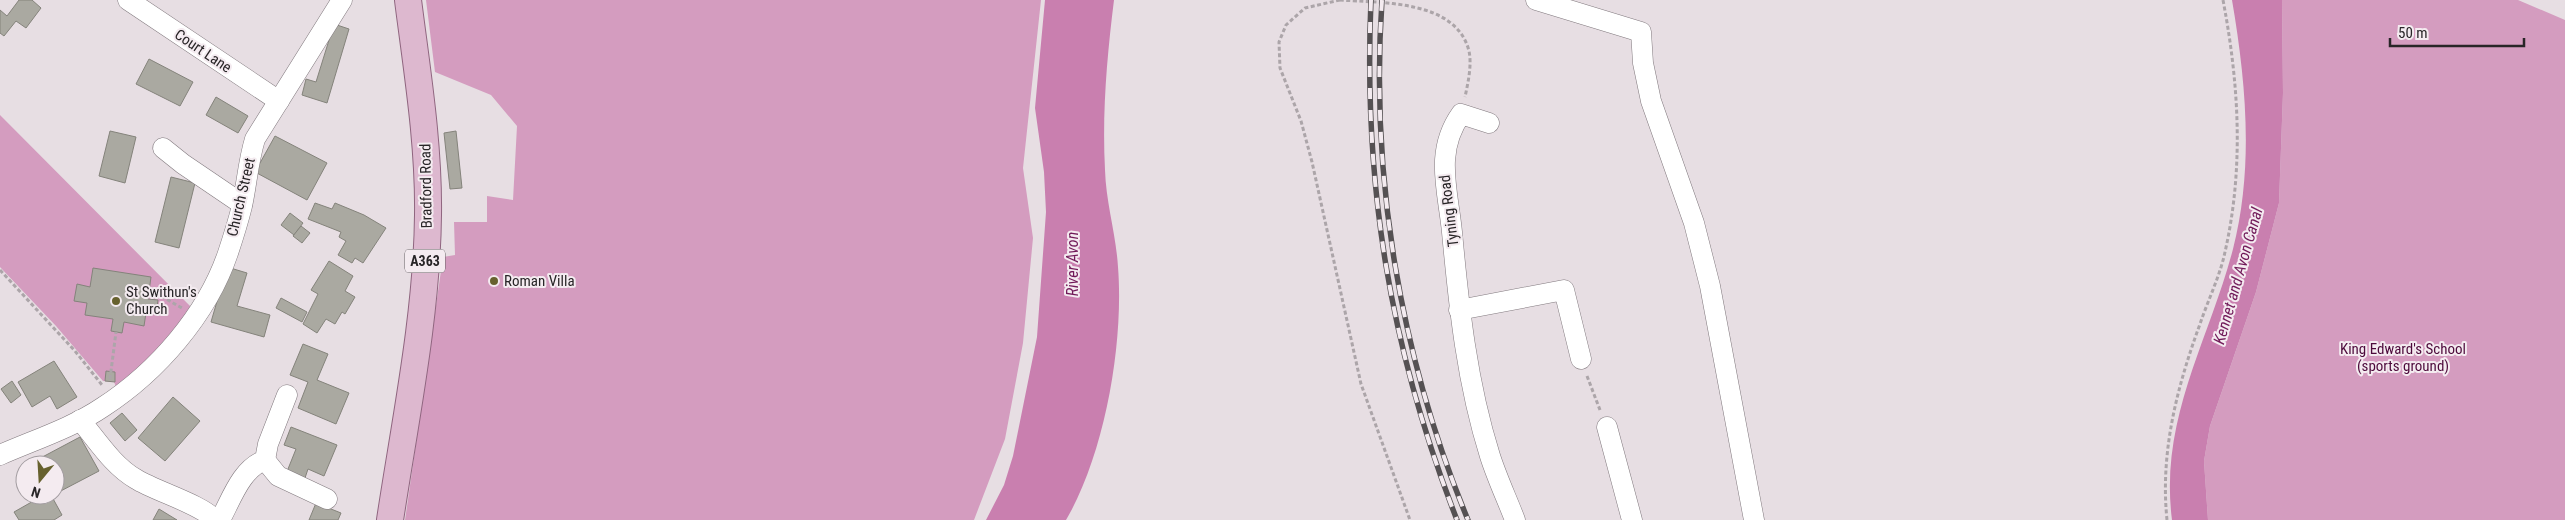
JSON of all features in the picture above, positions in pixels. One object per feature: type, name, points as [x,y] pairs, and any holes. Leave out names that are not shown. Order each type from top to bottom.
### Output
[{"type":"main road","name":"Bradford Road","points":[[390,520],[424,289],[428,215],[425,134],[408,0]]},
{"type":"street","name":"Court Lane","points":[[128,0],[279,101]]},
{"type":"street","name":"Church Street","points":[[0,455],[103,408],[128,388],[171,348],[193,321],[204,305],[227,255],[242,204],[248,161],[255,139],[342,0]]},
{"type":"street","points":[[1536,0],[1641,32],[1643,63],[1651,101],[1694,224],[1710,286],[1754,520]]},
{"type":"street","points":[[1461,114],[1489,123]]},
{"type":"street","name":"Tyning Road","points":[[1461,114],[1452,127],[1445,154],[1444,177],[1450,211],[1459,310],[1470,378],[1490,456],[1515,520]]},
{"type":"street","points":[[163,148],[182,164],[242,204]]},
{"type":"street","points":[[1459,310],[1564,290],[1581,359]]},
{"type":"street","points":[[287,395],[268,444],[265,460],[278,476],[327,499]]},
{"type":"street","points":[[80,420],[122,470],[136,480],[197,508],[215,520]]},
{"type":"street","points":[[1607,427],[1625,518]]},
{"type":"street","points":[[220,520],[252,465],[265,460]]},
{"type":"path","points":[[1410,520],[1361,384],[1312,162],[1301,122],[1280,68],[1279,42],[1286,25],[1305,8],[1340,0],[1403,4],[1449,19],[1461,34],[1469,52],[1469,76],[1461,114]]},
{"type":"path","points":[[2167,520],[2165,483],[2171,422],[2185,364],[2225,253],[2236,188],[2238,106],[2234,55],[2223,0]]},
{"type":"path","points":[[0,270],[75,351],[101,383]]},
{"type":"path","points":[[150,290],[178,306]]},
{"type":"path","points":[[110,382],[116,332]]},
{"type":"path","points":[[1581,359],[1607,427]]},
{"type":"green space","points":[[426,0],[1041,0],[1023,168],[1033,238],[1023,343],[1005,439],[974,520],[405,520],[443,257],[455,255],[454,222],[487,222],[487,196],[513,200],[517,126],[491,95],[435,72]]},
{"type":"green space","name":"King Edward's School (sports ground)","points":[[2282,0],[2518,0],[2565,20],[2565,520],[2208,520],[2204,461],[2210,426],[2256,292],[2279,203],[2283,93]]},
{"type":"green space","points":[[0,115],[192,308],[183,326],[118,391],[114,382],[103,381],[56,326],[0,267]]},
{"type":"water","name":"River Avon","points":[[1045,0],[1114,0],[1107,63],[1104,149],[1106,182],[1118,267],[1118,329],[1109,397],[1101,431],[1080,493],[1066,520],[986,520],[1004,485],[1013,456],[1037,337],[1046,212],[1044,172],[1035,108]]},
{"type":"water","name":"Kennet and Avon Canal","points":[[2232,0],[2282,0],[2283,93],[2279,203],[2256,292],[2210,426],[2204,461],[2208,520],[2172,520],[2170,483],[2173,448],[2179,414],[2233,249],[2244,187],[2246,124],[2241,62]]},
{"type":"building","points":[[19,0],[32,0],[41,8],[26,28],[16,21],[4,36],[0,33],[0,10],[7,16]]},
{"type":"building","points":[[334,24],[349,29],[327,103],[302,95],[306,79],[316,82]]},
{"type":"building","points":[[149,59],[193,82],[180,106],[136,84]]},
{"type":"building","points":[[216,97],[248,116],[238,133],[206,115]]},
{"type":"building","points":[[110,131],[136,137],[125,183],[99,176]]},
{"type":"building","points":[[456,131],[462,188],[450,189],[444,133]]},
{"type":"building","points":[[275,136],[327,163],[307,200],[255,172]]},
{"type":"building","points":[[171,177],[195,183],[179,248],[155,242]]},
{"type":"building","points":[[315,203],[332,209],[335,203],[364,215],[386,228],[363,263],[355,258],[352,263],[338,255],[346,241],[339,237],[341,232],[308,219]]},
{"type":"building","points":[[290,213],[303,223],[294,235],[281,225]]},
{"type":"building","points":[[301,226],[310,233],[302,243],[293,236]]},
{"type":"building","points":[[329,261],[353,276],[345,291],[355,297],[345,314],[342,312],[335,324],[326,319],[317,333],[303,324],[318,294],[311,290]]},
{"type":"building","points":[[227,267],[247,273],[237,306],[270,315],[264,337],[211,322]]},
{"type":"building","name":"St Swithun's Church","points":[[93,268],[151,277],[148,299],[158,300],[156,314],[146,313],[144,326],[124,322],[122,333],[111,331],[113,319],[85,315],[87,303],[74,301],[77,284],[90,287]]},
{"type":"building","points":[[281,298],[307,312],[302,322],[276,308]]},
{"type":"building","points":[[303,344],[328,354],[317,380],[349,393],[336,424],[298,408],[308,382],[290,375]]},
{"type":"building","points":[[54,361],[77,397],[57,409],[50,396],[32,407],[18,382]]},
{"type":"building","points":[[106,371],[115,372],[115,382],[105,381]]},
{"type":"building","points":[[12,381],[21,395],[11,403],[1,389]]},
{"type":"building","points":[[173,397],[200,421],[165,461],[138,438]]},
{"type":"building","points":[[122,413],[137,430],[125,441],[110,423]]},
{"type":"building","points":[[291,427],[337,445],[324,476],[308,469],[304,481],[286,474],[296,449],[284,445]]},
{"type":"building","points":[[80,437],[99,471],[65,489],[65,455],[46,455]]},
{"type":"building","points":[[316,503],[341,513],[338,520],[309,520]]},
{"type":"building","points":[[26,505],[56,505],[62,515],[54,520],[19,520],[14,512]]},
{"type":"building","points":[[159,509],[177,520],[153,520]]},
{"type":"railway","points":[[1371,0],[1370,68],[1372,135],[1377,200],[1386,265],[1398,329],[1414,392],[1457,520]]},
{"type":"railway","points":[[1382,0],[1379,66],[1381,133],[1386,199],[1395,265],[1408,330],[1424,394],[1444,458],[1468,520]]},
{"type":"place","name":"Roman Villa","points":[[494,281]]},
{"type":"place","name":"St Swithun's Church","points":[[116,301]]}]
